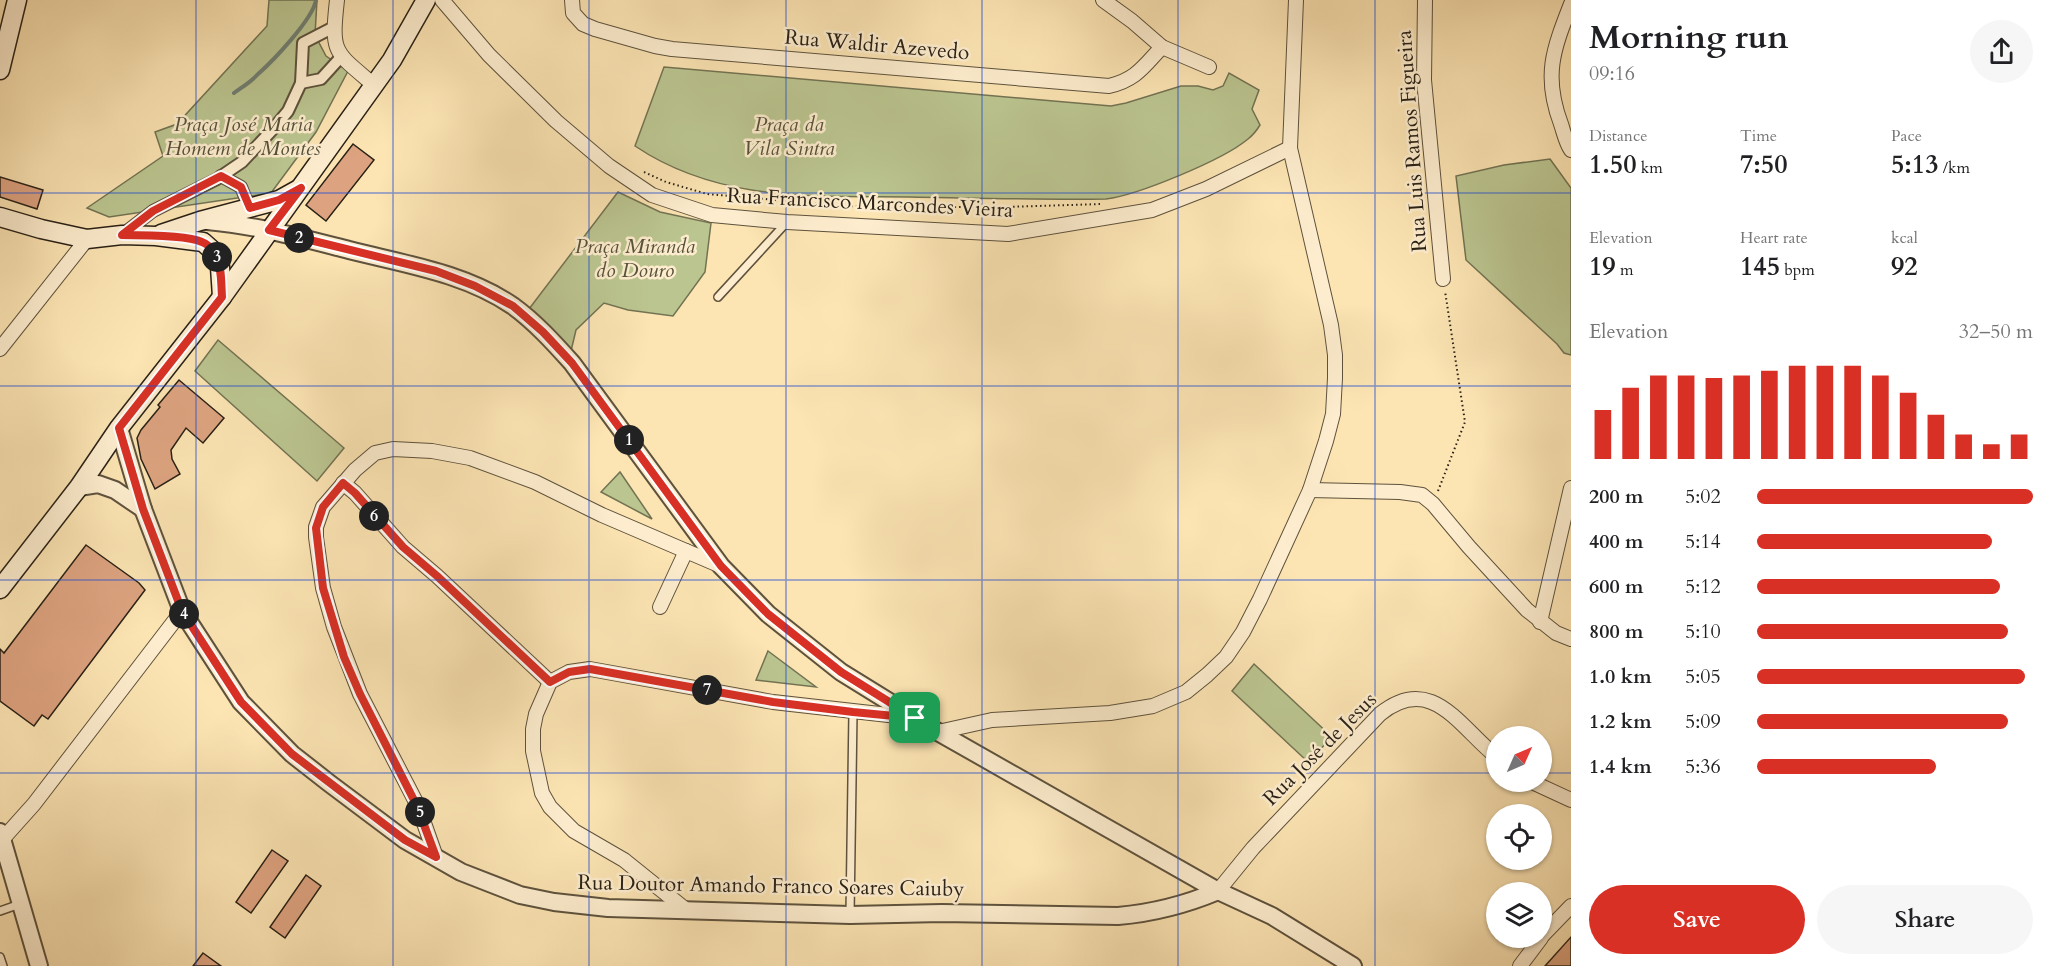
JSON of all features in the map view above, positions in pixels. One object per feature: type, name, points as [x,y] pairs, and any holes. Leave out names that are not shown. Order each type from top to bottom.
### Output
[{"type":"main road","points":[[0,69],[5,30],[17,0]]},
{"type":"main road","points":[[0,589],[79,487],[119,428],[222,297],[301,188],[392,60],[426,0]]},
{"type":"main road","points":[[156,236],[200,221],[279,200],[301,188]]},
{"type":"main road","points":[[0,217],[87,239],[122,235],[156,236],[203,242],[212,249],[220,267],[222,297]]},
{"type":"street","points":[[337,0],[334,27],[336,46],[341,57],[374,85]]},
{"type":"street","name":"Rua Francisco Marcondes Vieira","points":[[441,0],[489,55],[556,121],[609,166],[652,195],[712,215],[787,222],[1008,234],[1152,210],[1206,189],[1290,148]]},
{"type":"street","name":"Rua Waldir Azevedo","points":[[572,0],[573,13],[579,21],[595,29],[672,49],[1109,86],[1124,83],[1136,74],[1162,46]]},
{"type":"street","points":[[938,732],[992,720],[1134,710],[1152,706],[1186,692],[1207,675],[1226,657],[1243,632],[1310,490],[1334,414],[1335,355],[1331,325],[1290,148],[1296,0]]},
{"type":"street","name":"Rua Luis Ramos Figueira","points":[[1425,0],[1424,80],[1443,279]]},
{"type":"street","points":[[1106,1],[1162,46],[1209,67]]},
{"type":"street","points":[[1571,4],[1554,51],[1550,83],[1554,108],[1571,150]]},
{"type":"street","points":[[122,235],[153,211],[221,176],[242,162],[288,111],[301,83],[303,43],[334,27]]},
{"type":"street","points":[[301,83],[321,79],[341,57]]},
{"type":"street","points":[[221,176],[241,187],[250,208]]},
{"type":"street","points":[[200,221],[232,223],[269,230],[436,271],[475,286],[513,306],[543,332],[572,363],[721,566],[768,614],[841,672],[938,732],[1218,891],[1272,916],[1353,966]]},
{"type":"street","points":[[0,348],[87,239]]},
{"type":"street","name":"Rua Doutor Amando Franco Soares Caiuby","points":[[119,428],[143,509],[182,611],[241,702],[292,754],[329,783],[405,840],[460,872],[520,895],[554,903],[608,908],[850,915],[942,913],[1118,916],[1141,914],[1174,906],[1218,891]]},
{"type":"street","points":[[436,857],[417,806],[344,657],[323,588],[316,528],[323,507],[360,465],[375,453],[393,449],[432,451],[470,458],[536,482],[602,515],[721,566]]},
{"type":"street","points":[[343,483],[355,493],[403,547],[550,682]]},
{"type":"street","points":[[79,487],[98,484],[115,490],[143,509]]},
{"type":"street","points":[[1540,622],[1571,488]]},
{"type":"street","points":[[1310,490],[1400,492],[1422,495],[1433,504],[1469,547],[1540,622],[1556,633],[1571,639]]},
{"type":"street","points":[[660,608],[686,551]]},
{"type":"street","points":[[39,966],[1,838],[34,804],[182,611]]},
{"type":"street","points":[[685,909],[624,860],[574,831],[546,800],[533,751],[532,729],[550,682],[569,672],[590,669],[773,702],[915,718]]},
{"type":"street","name":"Rua José de Jesus","points":[[1218,891],[1253,848],[1390,706],[1403,700],[1416,699],[1438,704],[1486,746]]},
{"type":"street","points":[[1552,791],[1571,800]]},
{"type":"street","points":[[1552,926],[1571,906]]},
{"type":"street","points":[[1520,966],[1533,948]]},
{"type":"lane","points":[[717,297],[787,222]]},
{"type":"lane","points":[[850,915],[853,712]]},
{"type":"lane","points":[[0,911],[20,904]]},
{"type":"lane","points":[[0,957],[3,966]]},
{"type":"path","points":[[635,168],[666,182],[707,194],[860,207],[1102,204]]},
{"type":"path","points":[[1433,504],[1465,422],[1443,279]]},
{"type":"green space","name":"Praça José Maria Homem de Montes","points":[[269,0],[317,0],[315,35],[326,56],[348,71],[316,132],[271,193],[109,217],[87,208],[163,156],[155,132],[177,124],[267,26]]},
{"type":"green space","name":"Praça da Vila Sintra","points":[[664,67],[1111,106],[1181,86],[1198,86],[1213,90],[1223,86],[1229,73],[1259,90],[1252,109],[1260,125],[1250,137],[1220,157],[1158,184],[1106,199],[837,196],[767,192],[699,177],[667,164],[635,146]]},
{"type":"green space","points":[[1550,159],[1571,188],[1571,355],[1564,353],[1466,260],[1456,176],[1504,165]]},
{"type":"green space","name":"Praça Miranda do Douro","points":[[618,192],[660,212],[711,223],[705,272],[673,316],[628,310],[604,303],[576,330],[571,351],[529,309]]},
{"type":"green space","points":[[218,340],[344,448],[317,481],[195,371]]},
{"type":"green space","points":[[620,472],[652,519],[601,492]]},
{"type":"green space","points":[[768,651],[816,687],[756,680]]},
{"type":"green space","points":[[1254,664],[1332,737],[1308,762],[1232,691]]},
{"type":"building","points":[[353,144],[374,160],[326,221],[306,205]]},
{"type":"building","points":[[0,177],[43,190],[37,209],[0,197]]},
{"type":"building","points":[[179,380],[224,418],[203,443],[186,428],[171,450],[172,459],[180,474],[155,489],[141,459],[137,438],[160,407],[158,405]]},
{"type":"building","points":[[86,545],[139,583],[145,590],[48,719],[42,715],[34,726],[0,701],[0,649],[4,653]]},
{"type":"building","points":[[272,850],[288,861],[251,913],[236,902]]},
{"type":"building","points":[[306,875],[321,886],[285,938],[270,927]]},
{"type":"building","points":[[1571,937],[1571,966],[1545,966]]},
{"type":"building","points":[[203,953],[221,966],[193,966]]},
{"type":"waterway","points":[[234,93],[252,80],[282,50],[308,18],[316,0]]},
{"type":"route","points":[[221,176],[241,187],[250,208],[279,200],[301,188],[269,230],[436,271],[475,286],[513,306],[543,332],[572,363],[721,566],[768,614],[841,672],[915,718],[773,702],[590,669],[569,672],[550,682],[403,547],[355,493],[343,483],[323,507],[316,528],[323,588],[344,657],[360,694],[417,806],[436,857],[405,840],[292,754],[262,725],[241,702],[182,611],[143,509],[119,428],[222,297],[220,267],[212,249],[203,242],[156,236],[122,235],[153,211],[221,176]]}]
